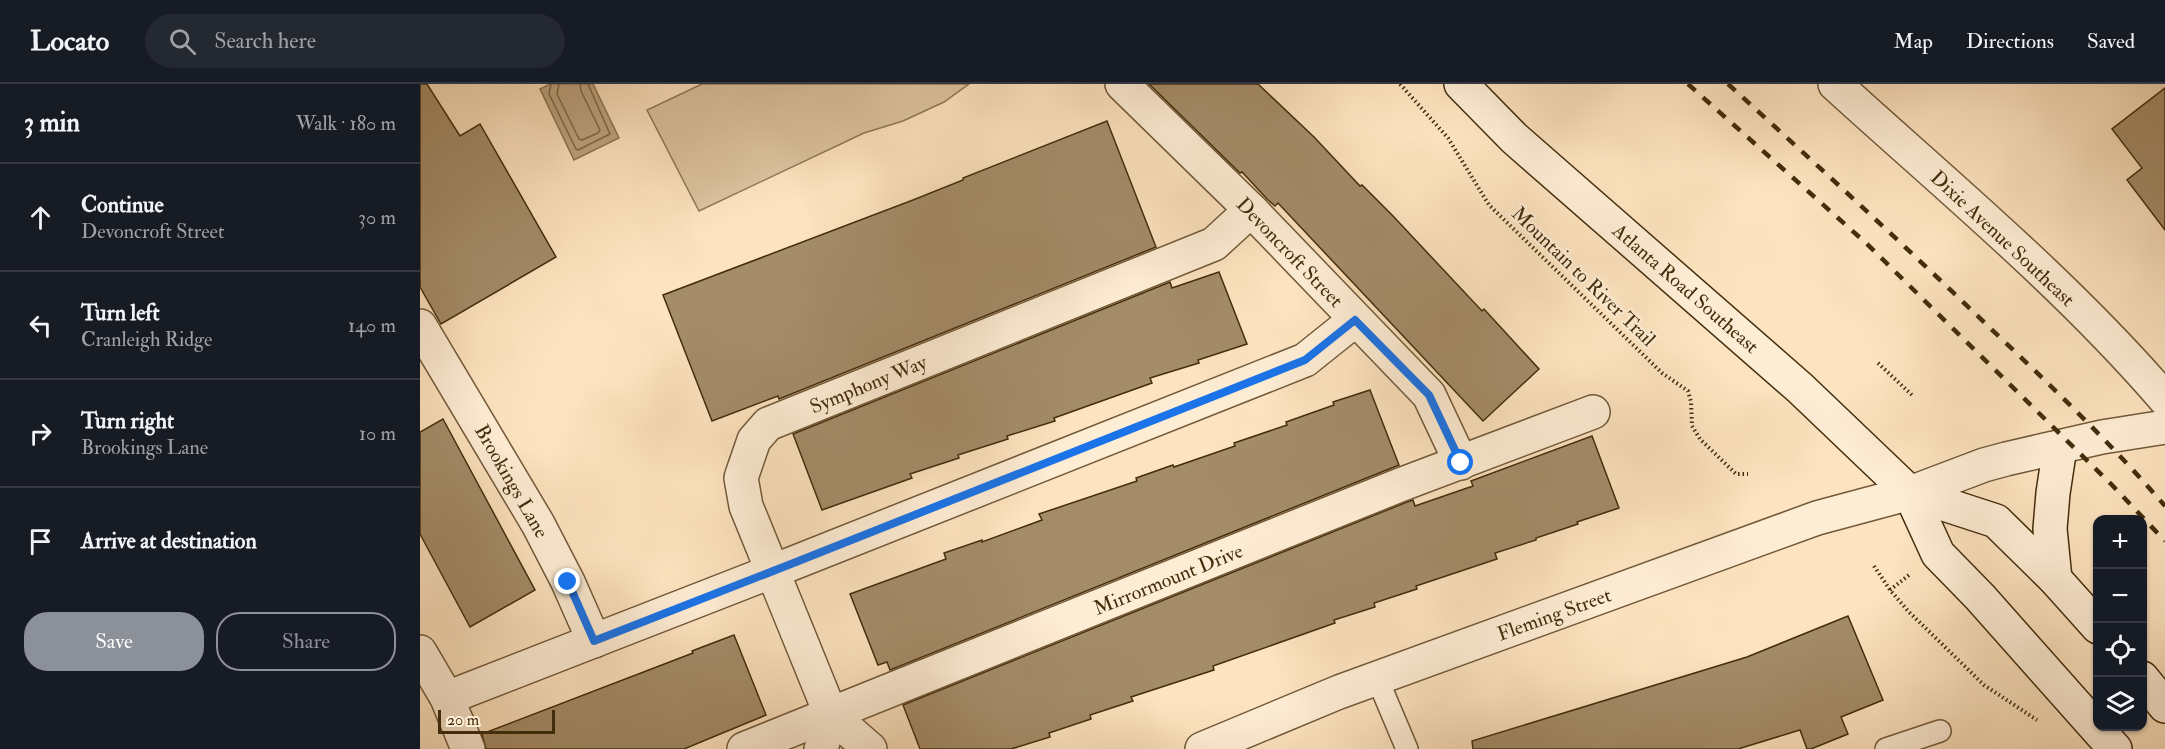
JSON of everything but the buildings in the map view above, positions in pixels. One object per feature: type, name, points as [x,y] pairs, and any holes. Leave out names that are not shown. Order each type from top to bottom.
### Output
[{"type":"street","name":"Devoncroft Street","points":[[1122,84],[1251,210],[1429,395],[1461,463]]},
{"type":"street","name":"Atlanta Road Southeast","points":[[1461,84],[1514,138],[1800,388],[1910,493],[1938,554],[1980,597],[2115,749]]},
{"type":"street","name":"Dixie Avenue Southeast","points":[[1835,84],[2108,335],[2165,399]]},
{"type":"street","name":"Symphony Way","points":[[870,749],[831,715],[746,506],[741,478],[754,440],[768,424],[1214,244],[1251,210]]},
{"type":"street","points":[[447,698],[773,572],[1305,360],[1355,320]]},
{"type":"street","name":"Brookings Lane","points":[[420,326],[538,524],[568,582],[594,641]]},
{"type":"street","name":"Mirrormount Drive","points":[[744,749],[1593,412]]},
{"type":"street","name":"Fleming Street","points":[[1202,749],[1377,678],[1817,518],[1910,493],[1984,465],[2102,437],[2165,427]]},
{"type":"street","points":[[2055,579],[2050,529],[2060,447]]},
{"type":"street","name":"Atlanta Road Southeast","points":[[1910,493],[1996,521],[2055,579],[2094,623]]},
{"type":"street","points":[[420,652],[447,698],[468,749]]},
{"type":"street","points":[[2147,684],[2165,706]]},
{"type":"street","points":[[820,749],[831,715]]},
{"type":"lane","points":[[1377,678],[1407,749]]},
{"type":"lane","points":[[1886,749],[1940,732]]},
{"type":"path","name":"Mountain to River Trail","points":[[1400,84],[1448,138],[1489,205],[1662,373],[1688,392],[1691,402],[1692,426],[1700,439],[1736,474],[1748,474]]},
{"type":"path","points":[[1878,363],[1912,395]]},
{"type":"path","points":[[1874,566],[1909,612],[1984,685],[2036,719],[2043,727]]},
{"type":"path","points":[[1890,590],[1912,573]]},
{"type":"shaded area","points":[[702,84],[969,84],[944,102],[903,121],[864,133],[699,211],[647,110]]},
{"type":"water","points":[[550,84],[593,84],[619,138],[574,160],[540,89]]},
{"type":"railway","points":[[1688,84],[1866,243],[2112,485],[2165,541]]},
{"type":"railway","points":[[1728,84],[2033,369],[2101,436],[2165,506]]},
{"type":"route","points":[[568,582],[594,641],[1305,360],[1355,320],[1429,395],[1461,463]]}]
